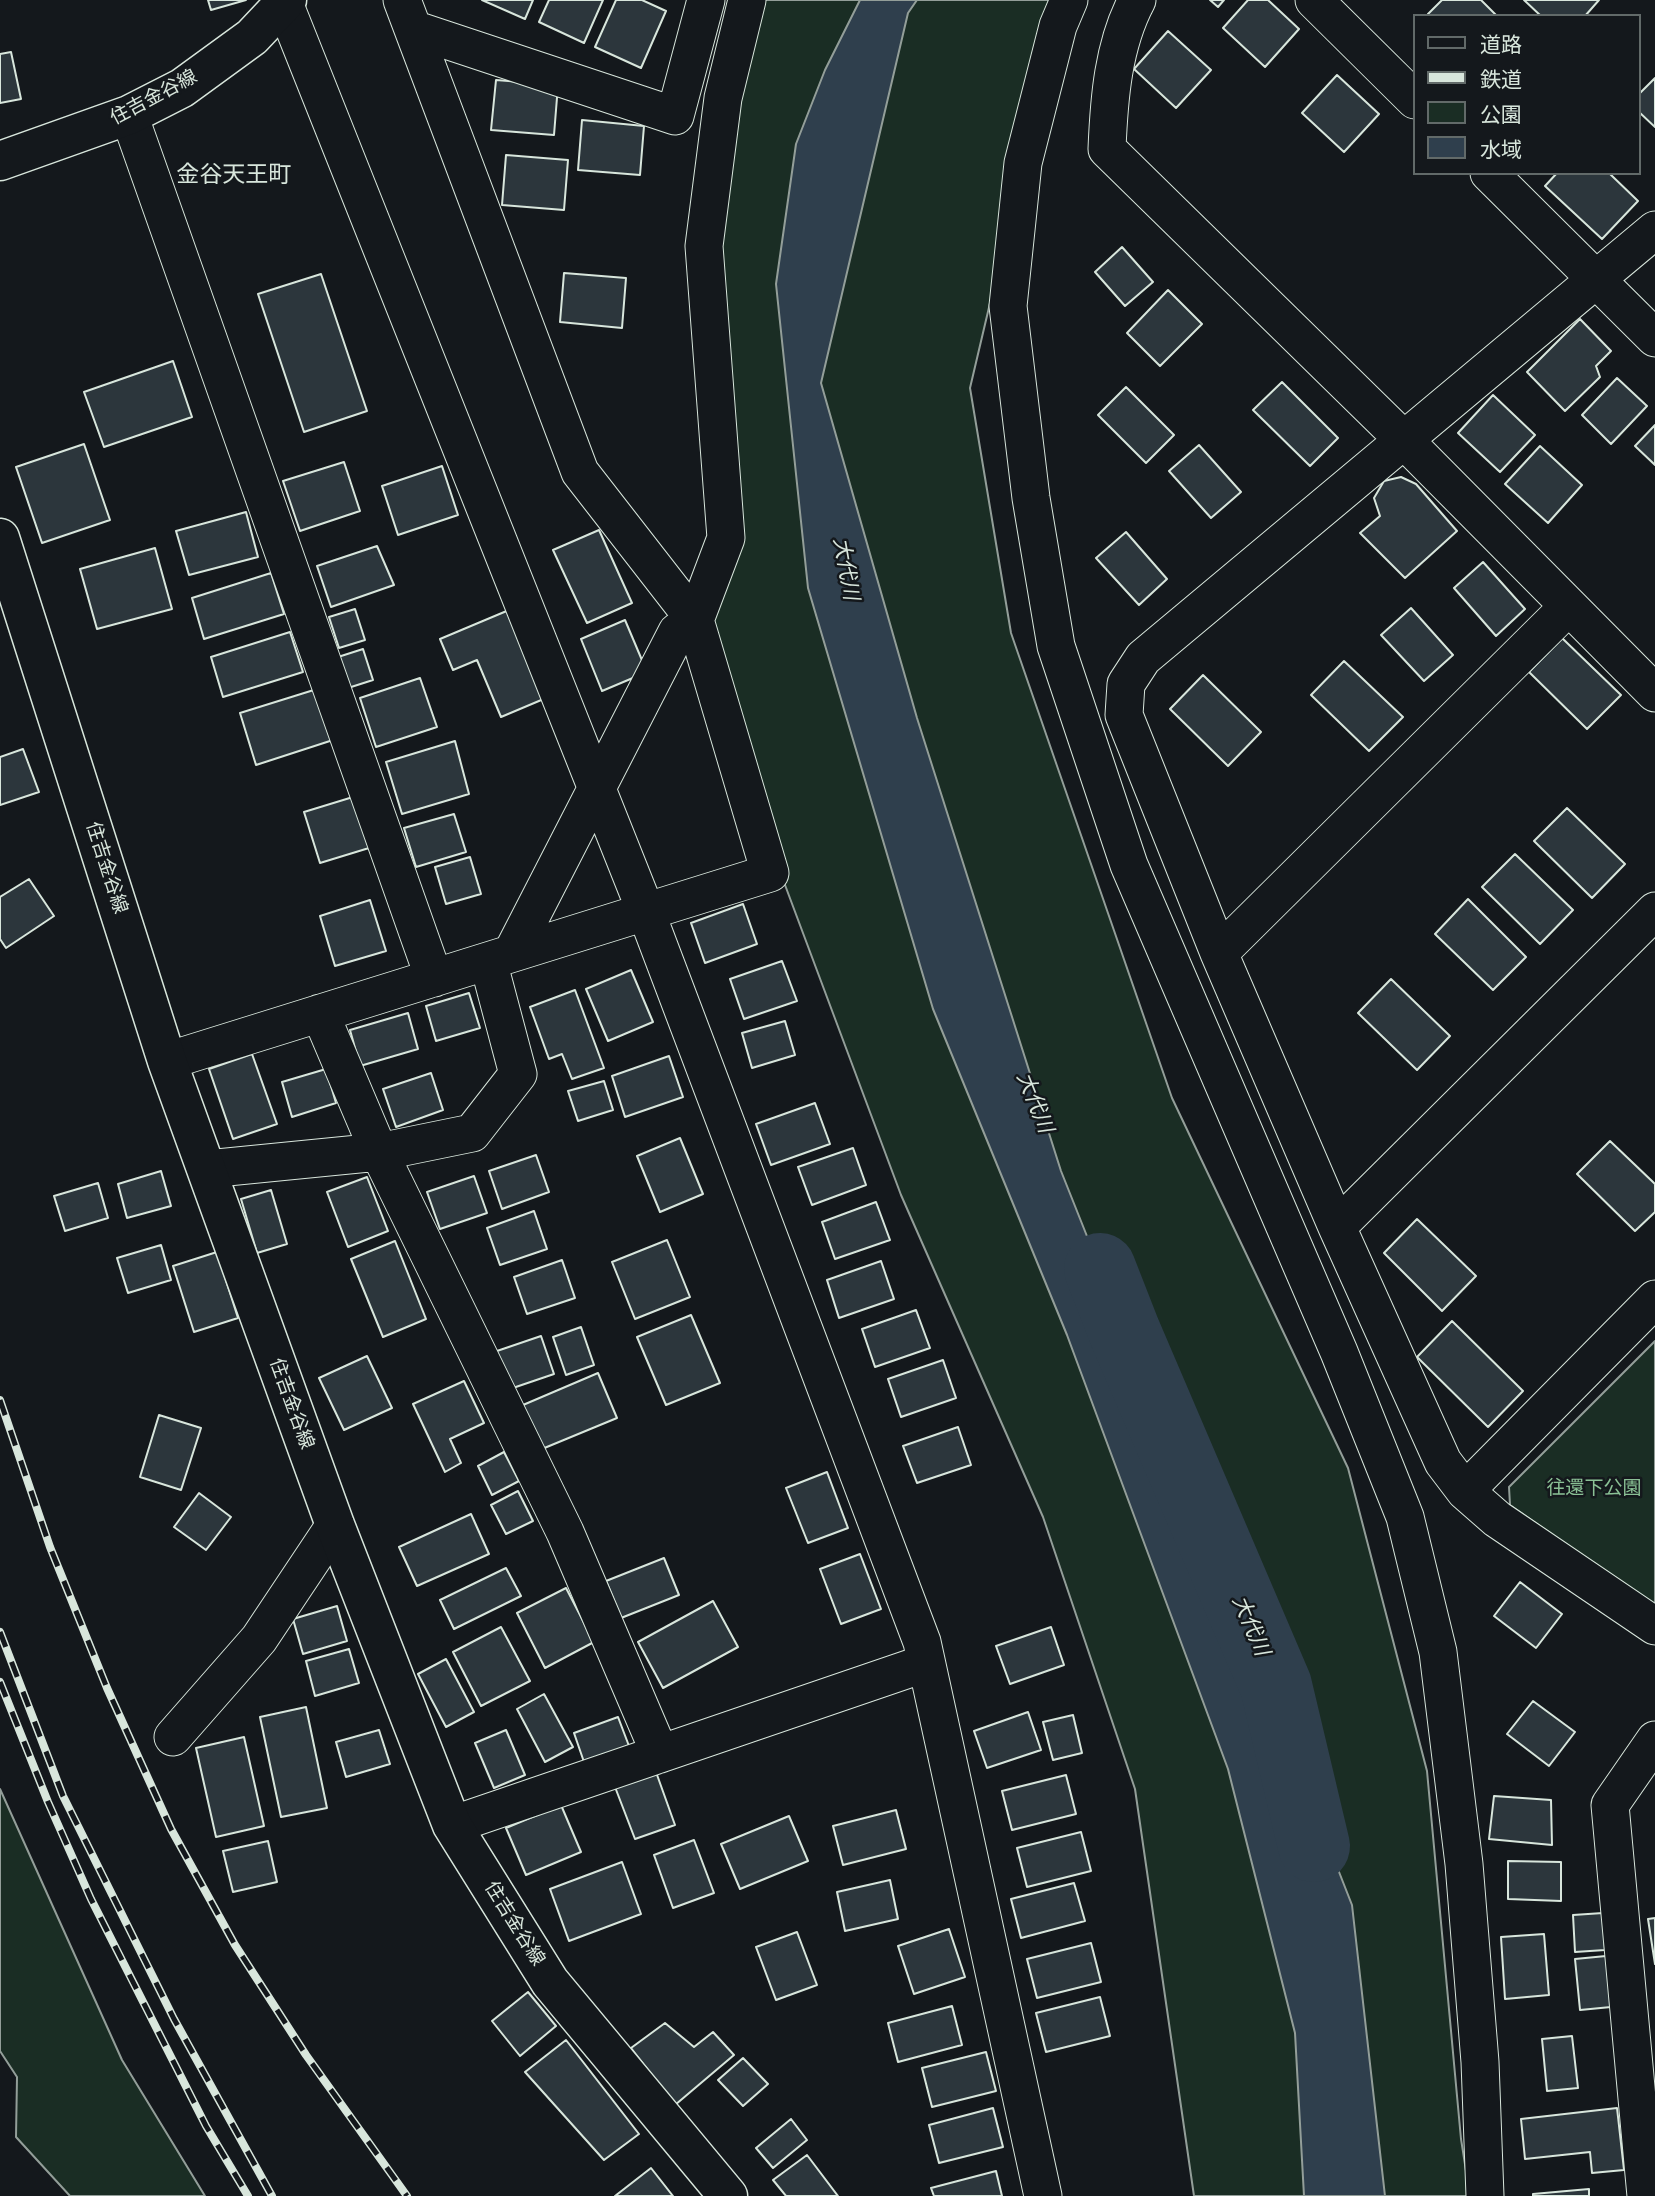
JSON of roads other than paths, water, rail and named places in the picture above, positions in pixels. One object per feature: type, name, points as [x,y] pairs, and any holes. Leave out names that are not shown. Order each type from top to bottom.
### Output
[{"type":"main road","name":"住吉金谷線","points":[[0,161],[129,115],[182,88],[252,37],[286,2]]},
{"type":"main road","name":"住吉金谷線","points":[[0,538],[167,1061],[335,1525],[452,1825],[550,1982],[728,2196]]},
{"type":"street","points":[[408,14],[675,116],[706,0]]},
{"type":"street","points":[[206,1169],[379,1152],[472,1133],[519,1074],[500,957],[597,790],[677,632],[695,620],[726,538],[704,246],[723,98],[747,0]]},
{"type":"street","points":[[1069,0],[1058,26],[1023,163],[1008,306],[1031,498],[1056,646],[1129,865],[1334,1339],[1405,1517],[1438,1653],[1464,1864],[1480,2062],[1485,2196]]},
{"type":"street","points":[[1137,0],[1125,22],[1109,99],[1107,149],[1403,439],[1655,693]]},
{"type":"street","points":[[1314,0],[1414,99]]},
{"type":"street","points":[[286,2],[646,912],[922,1642],[1043,2196]]},
{"type":"street","points":[[167,1061],[770,873],[695,620],[580,472],[408,14]]},
{"type":"street","points":[[129,115],[434,978]]},
{"type":"street","points":[[1491,175],[1655,338]]},
{"type":"street","points":[[1655,230],[1143,658],[1126,684],[1124,715],[1219,953],[1337,1227],[1443,1462],[1465,1492],[1497,1519],[1655,1626]]},
{"type":"street","points":[[1219,953],[1568,607]]},
{"type":"street","points":[[1337,1227],[1655,911]]},
{"type":"street","points":[[320,1013],[379,1152],[565,1532],[660,1754]]},
{"type":"street","points":[[1465,1492],[1655,1298]]},
{"type":"street","points":[[173,1737],[259,1639],[335,1525]]},
{"type":"street","points":[[452,1825],[926,1662]]},
{"type":"street","points":[[1646,2196],[1610,1805],[1655,1740]]},
{"type":"water","points":[[860,0],[917,0],[908,13],[821,383],[917,718],[1061,1171],[1352,1905],[1385,2196],[1304,2196],[1295,2033],[1228,1769],[1067,1335],[933,1009],[808,588],[776,284],[796,144],[825,70]]},
{"type":"waterway","name":"大代川","points":[[1100,1269],[1276,1686],[1314,1846]]},
{"type":"railway","points":[[0,1400],[50,1547],[107,1688],[171,1829],[235,1945],[306,2055],[407,2196]]},
{"type":"railway","points":[[0,1632],[63,1796],[174,2019],[272,2196]]},
{"type":"railway","points":[[0,1682],[48,1802],[91,1899],[206,2126],[248,2196]]},
{"type":"district","name":"金谷天王町","points":[[234,176]]},
{"type":"park label","name":"往還下公園","points":[[1594,1489]]}]
